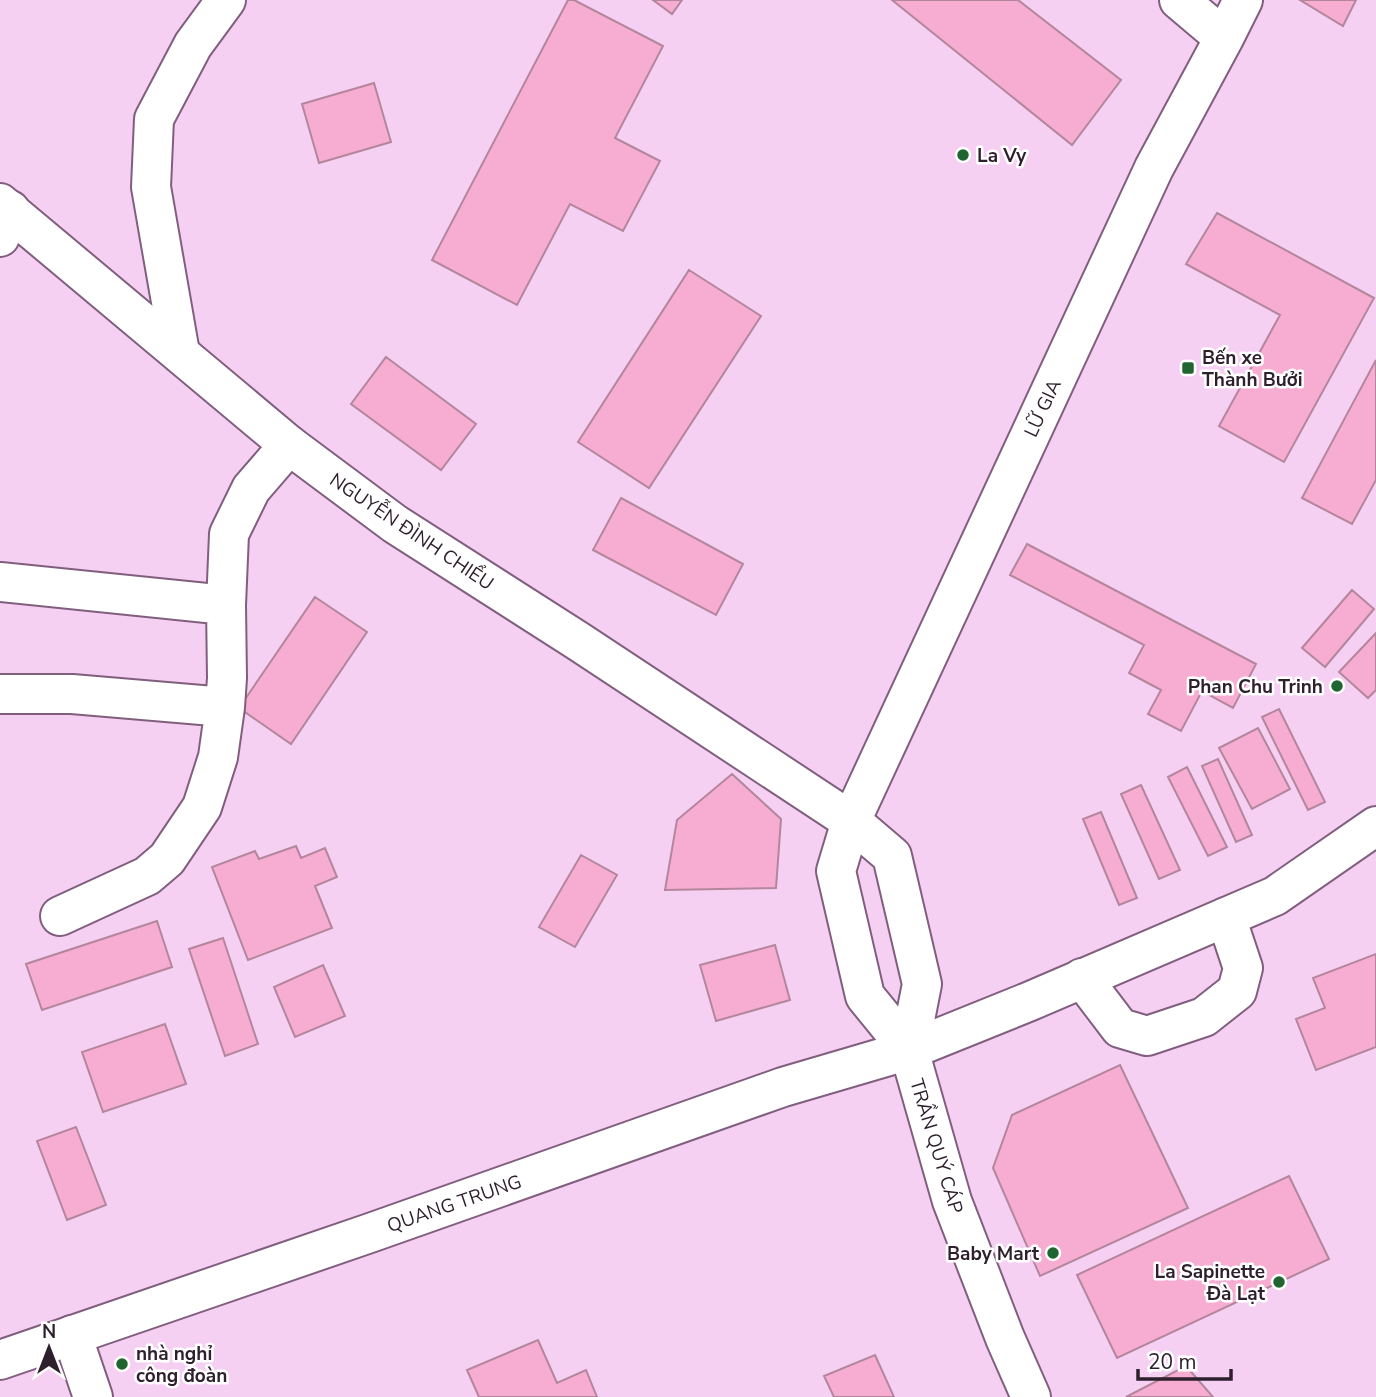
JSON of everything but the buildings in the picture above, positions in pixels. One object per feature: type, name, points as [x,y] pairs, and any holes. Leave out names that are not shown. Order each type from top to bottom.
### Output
[{"type":"main road","points":[[180,353],[150,187],[154,119],[193,45],[226,0]]},
{"type":"main road","points":[[1179,0],[1224,38]]},
{"type":"main road","name":"LỮ GIA","points":[[909,1050],[865,996],[836,871],[851,821],[1154,168],[1243,0]]},
{"type":"main road","name":"NGUYỄN ĐÌNH CHIỂU","points":[[3,217],[180,353],[289,445],[395,524],[851,821],[892,856],[922,984],[909,1050]]},
{"type":"main road","points":[[60,916],[146,876],[167,859],[202,807],[218,757],[225,707],[229,534],[251,489],[289,445]]},
{"type":"main road","points":[[0,582],[226,605]]},
{"type":"main road","points":[[0,694],[72,694],[225,707]]},
{"type":"main road","points":[[909,1050],[1275,896],[1373,835]]},
{"type":"main road","points":[[1082,978],[1120,1028],[1147,1036],[1203,1017],[1237,991],[1240,979],[1242,968],[1226,917]]},
{"type":"main road","name":"QUANG TRUNG","points":[[0,1360],[783,1087],[909,1050]]},
{"type":"main road","name":"TRẦN QUÝ CÁP","points":[[909,1050],[952,1201],[1031,1397]]},
{"type":"main road","points":[[72,1335],[93,1397]]},
{"type":"place","name":"La Vy","points":[[963,155]]},
{"type":"place","name":"Bến xe Thành Bưởi","points":[[1188,368]]},
{"type":"place","name":"Phan Chu Trinh","points":[[1337,686]]},
{"type":"place","name":"Baby Mart","points":[[1053,1253]]},
{"type":"place","name":"La Sapinette Đà Lạt","points":[[1279,1282]]},
{"type":"place","name":"nhà nghỉ công đoàn","points":[[122,1364]]}]
